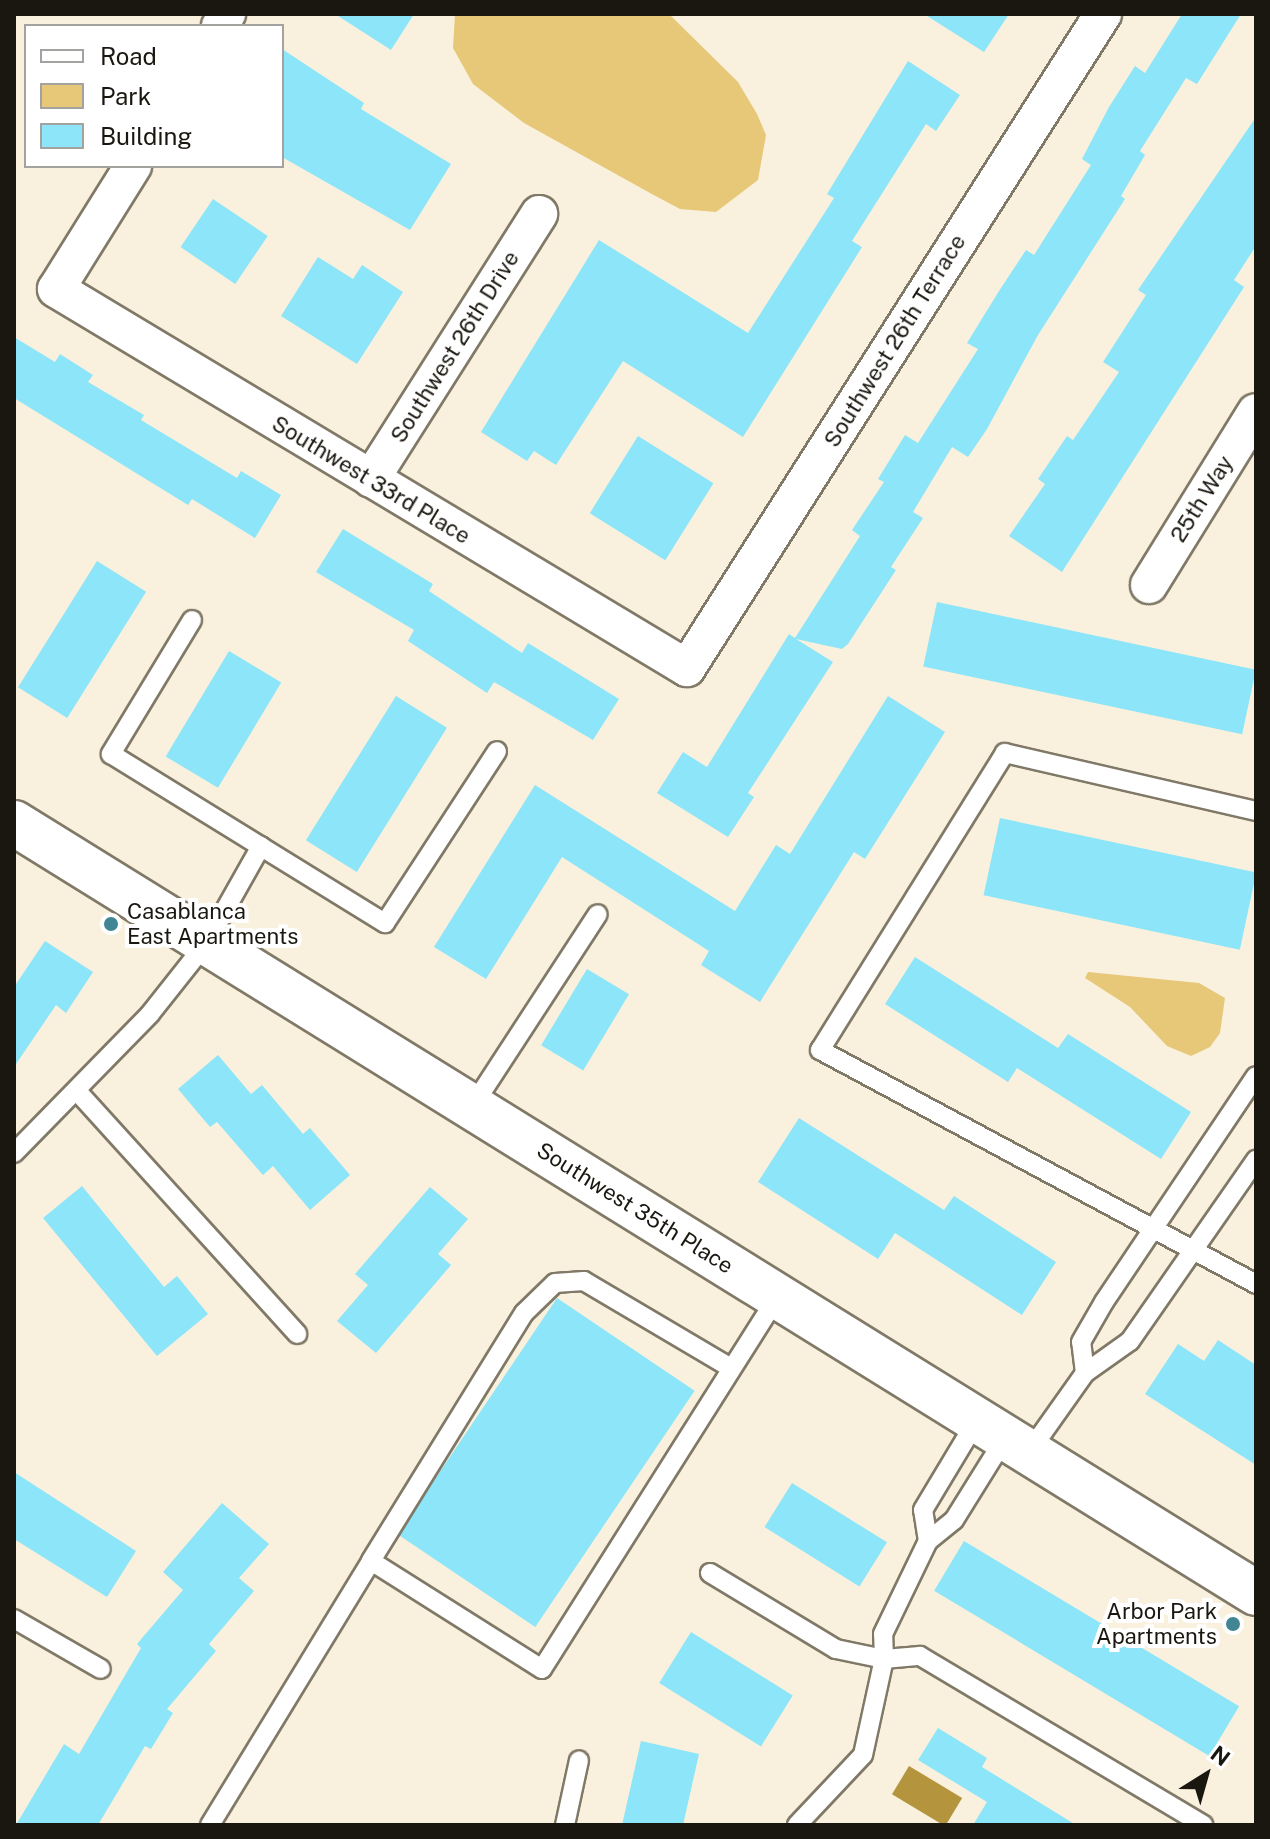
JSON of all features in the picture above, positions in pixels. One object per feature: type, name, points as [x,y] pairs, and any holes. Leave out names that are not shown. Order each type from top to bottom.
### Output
[{"type":"street","name":"Southwest 26th Terrace","points":[[687,668],[1103,14]]},
{"type":"street","name":"Southwest 33rd Place","points":[[132,168],[56,289],[687,668]]},
{"type":"street","name":"Southwest 26th Drive","points":[[371,479],[539,214]]},
{"type":"street","name":"25th Way","points":[[1149,585],[1256,412]]},
{"type":"street","name":"Southwest 35th Place","points":[[14,823],[1256,1593]]},
{"type":"lane","points":[[192,620],[111,754],[385,923],[497,751]]},
{"type":"lane","points":[[1256,811],[1005,753],[820,1050],[1256,1284]]},
{"type":"lane","points":[[14,1153],[150,1014],[207,942],[261,846]]},
{"type":"lane","points":[[472,1107],[598,914]]},
{"type":"lane","points":[[1085,1373],[1081,1342],[1151,1227],[1256,1076]]},
{"type":"lane","points":[[77,1091],[297,1334]]},
{"type":"lane","points":[[928,1541],[923,1510],[1004,1436],[1130,1341],[1256,1160]]},
{"type":"lane","points":[[210,1825],[524,1313],[555,1283],[584,1281],[731,1368]]},
{"type":"lane","points":[[371,1561],[542,1669],[778,1296]]},
{"type":"lane","points":[[797,1825],[863,1755],[884,1659],[883,1634],[928,1541],[954,1520],[1004,1436]]},
{"type":"lane","points":[[710,1573],[836,1649],[884,1659],[920,1656],[1204,1825]]},
{"type":"lane","points":[[14,1619],[101,1669]]},
{"type":"lane","points":[[565,1825],[579,1760]]},
{"type":"green space","points":[[455,14],[669,14],[738,82],[757,114],[766,135],[758,180],[716,212],[680,209],[650,193],[524,123],[473,84],[453,48]]},
{"type":"green space","points":[[1088,972],[1199,983],[1225,998],[1220,1033],[1210,1047],[1191,1056],[1167,1046],[1130,1007],[1085,978]]},
{"type":"shaded area","points":[[909,1766],[962,1798],[943,1825],[892,1794]]},
{"type":"building","points":[[335,14],[414,14],[391,50]]},
{"type":"building","points":[[924,14],[1009,14],[984,52]]},
{"type":"building","points":[[1182,14],[1241,14],[1197,84],[1186,78],[1140,151],[1145,155],[1121,196],[1125,199],[1038,335],[987,429],[968,457],[952,447],[913,512],[923,518],[891,567],[896,570],[848,644],[842,649],[796,639],[833,662],[748,793],[754,797],[728,837],[657,793],[683,752],[707,767],[789,634],[795,638],[860,536],[852,530],[884,482],[878,479],[905,435],[918,443],[978,349],[967,343],[999,291],[1026,250],[1034,255],[1091,165],[1082,159],[1109,107],[1135,66],[1145,73]]},
{"type":"building","points":[[284,50],[364,103],[361,109],[451,164],[410,230],[284,158]]},
{"type":"building","points":[[908,61],[960,95],[936,131],[926,124],[852,241],[862,247],[743,437],[623,361],[556,465],[534,451],[527,461],[481,432],[599,240],[748,333],[834,198],[827,194]]},
{"type":"building","points":[[1256,117],[1256,246],[1234,280],[1244,287],[1062,572],[1009,536],[1045,484],[1038,479],[1067,436],[1073,440],[1119,372],[1103,362],[1146,295],[1138,290]]},
{"type":"building","points":[[213,199],[268,236],[235,284],[181,247]]},
{"type":"building","points":[[318,257],[353,279],[362,265],[403,292],[357,364],[281,316]]},
{"type":"building","points":[[14,337],[55,362],[60,354],[93,375],[88,382],[144,415],[141,420],[237,478],[241,471],[281,495],[255,538],[192,499],[188,505],[14,398]]},
{"type":"building","points":[[638,436],[713,483],[665,560],[590,513]]},
{"type":"building","points":[[343,529],[433,584],[429,591],[522,653],[528,643],[619,699],[593,740],[494,682],[487,693],[408,641],[414,630],[316,572]]},
{"type":"building","points":[[97,561],[146,592],[67,718],[18,687]]},
{"type":"building","points":[[937,602],[1256,670],[1242,734],[923,667]]},
{"type":"building","points":[[229,651],[281,682],[218,788],[166,756]]},
{"type":"building","points":[[396,696],[447,728],[357,872],[306,840]]},
{"type":"building","points":[[888,696],[945,732],[865,859],[854,852],[760,1002],[701,965],[709,951],[562,857],[486,979],[434,947],[535,785],[735,911],[776,845],[790,854]]},
{"type":"building","points":[[1000,818],[1256,872],[1240,950],[984,895]]},
{"type":"building","points":[[45,941],[93,972],[66,1013],[56,1005],[14,1067],[14,987]]},
{"type":"building","points":[[915,957],[1058,1048],[1068,1034],[1191,1112],[1161,1159],[1017,1068],[1008,1082],[885,1004]]},
{"type":"building","points":[[587,969],[629,994],[583,1071],[541,1045]]},
{"type":"building","points":[[218,1055],[251,1094],[262,1085],[303,1134],[310,1128],[350,1175],[310,1210],[273,1166],[263,1175],[217,1122],[210,1127],[178,1089]]},
{"type":"building","points":[[799,1118],[944,1210],[954,1196],[1056,1262],[1022,1315],[895,1233],[878,1259],[758,1182]]},
{"type":"building","points":[[82,1186],[164,1287],[177,1276],[208,1314],[157,1356],[43,1218]]},
{"type":"building","points":[[430,1187],[468,1219],[438,1254],[451,1265],[376,1353],[337,1321],[368,1285],[355,1274]]},
{"type":"building","points":[[557,1298],[695,1391],[535,1627],[398,1534]]},
{"type":"building","points":[[1218,1340],[1256,1365],[1256,1465],[1145,1394],[1178,1344],[1204,1361]]},
{"type":"building","points":[[14,1472],[136,1551],[107,1597],[14,1539]]},
{"type":"building","points":[[792,1483],[887,1542],[859,1586],[764,1527]]},
{"type":"building","points":[[222,1503],[269,1544],[239,1578],[254,1591],[209,1644],[216,1651],[167,1709],[173,1713],[151,1749],[145,1746],[98,1825],[16,1825],[64,1744],[79,1754],[141,1648],[137,1644],[183,1590],[163,1572]]},
{"type":"building","points":[[964,1541],[1239,1706],[1209,1756],[934,1591]]},
{"type":"building","points":[[691,1632],[793,1696],[761,1746],[659,1683]]},
{"type":"building","points":[[938,1728],[987,1758],[982,1767],[1076,1825],[973,1825],[987,1802],[918,1760]]},
{"type":"building","points":[[641,1741],[699,1754],[683,1825],[622,1825]]},
{"type":"place","name":"Casablanca East Apartments","points":[[111,924]]},
{"type":"place","name":"Arbor Park Apartments","points":[[1233,1624]]}]
